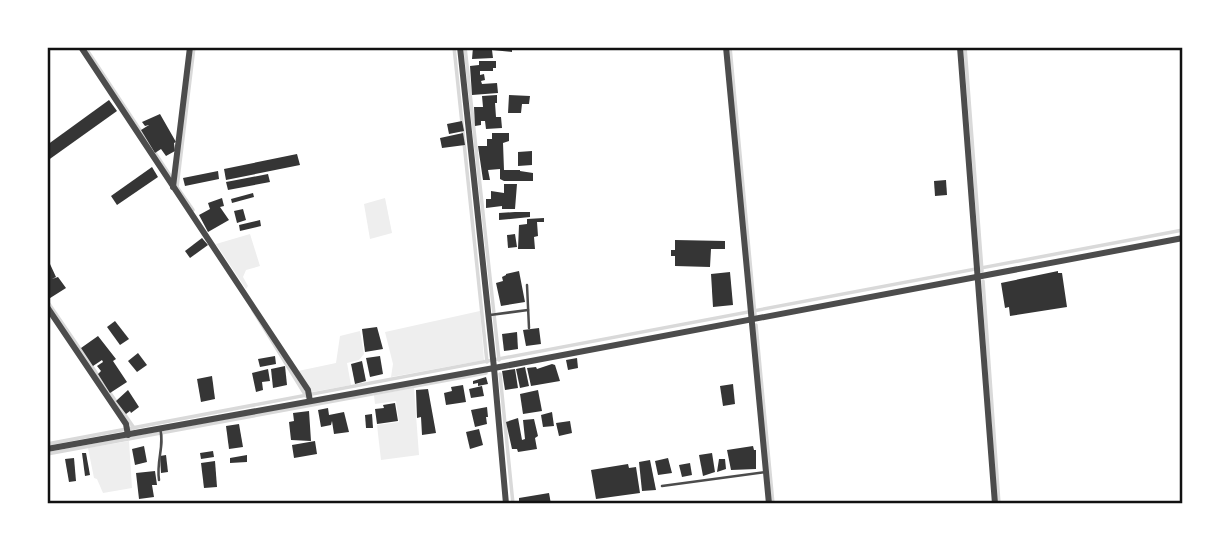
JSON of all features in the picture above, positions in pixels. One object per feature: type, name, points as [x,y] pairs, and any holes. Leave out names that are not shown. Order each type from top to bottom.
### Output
[{"type":"street","points":[[81,47],[310,397]]},
{"type":"street","points":[[173,187],[190,47]]},
{"type":"street","points":[[460,47],[492,315],[506,504]]},
{"type":"street","points":[[726,47],[769,504]]},
{"type":"street","points":[[960,47],[995,504]]},
{"type":"street","points":[[47,449],[127,430],[161,431],[310,397],[977,272],[1183,239]]},
{"type":"street","points":[[47,307],[127,430]]},
{"type":"lane","points":[[527,285],[529,328]]},
{"type":"lane","points":[[492,315],[528,310]]},
{"type":"lane","points":[[159,480],[157,461],[161,451],[161,431]]},
{"type":"lane","points":[[662,486],[766,472]]},
{"type":"shaded area","points":[[385,198],[392,233],[370,239],[364,204]]},
{"type":"shaded area","points":[[250,234],[260,266],[246,270],[243,277],[248,286],[246,289],[216,244]]},
{"type":"shaded area","points":[[480,311],[484,360],[391,377],[393,364],[385,332]]},
{"type":"shaded area","points":[[360,331],[364,354],[359,360],[347,363],[351,385],[312,392],[298,371],[336,363],[340,336]]},
{"type":"shaded area","points":[[414,388],[419,455],[381,460],[377,425],[399,422],[396,401],[375,404],[374,395]]},
{"type":"shaded area","points":[[129,441],[132,488],[103,493],[94,478],[88,448]]},
{"type":"building","points":[[473,47],[512,47],[512,52],[492,50],[493,58],[472,59]]},
{"type":"building","points":[[479,61],[496,61],[493,71],[480,71],[480,75],[484,74],[485,80],[481,81],[482,84],[497,83],[498,93],[472,95],[470,66],[479,65]]},
{"type":"building","points":[[497,95],[496,117],[501,117],[502,128],[486,129],[485,121],[475,126],[474,107],[483,107],[482,96]]},
{"type":"building","points":[[509,95],[530,96],[529,104],[522,104],[521,113],[508,113]]},
{"type":"building","points":[[109,100],[117,111],[47,161],[47,145]]},
{"type":"building","points":[[160,114],[176,142],[175,151],[166,156],[161,149],[155,153],[141,130],[149,125],[145,126],[142,122]]},
{"type":"building","points":[[462,121],[464,131],[449,134],[447,124]]},
{"type":"building","points":[[463,133],[465,145],[442,148],[440,138]]},
{"type":"building","points":[[492,133],[509,133],[509,141],[503,143],[504,170],[533,173],[533,181],[504,181],[500,179],[500,169],[488,170],[490,180],[483,180],[478,146],[487,146],[487,139],[492,139]]},
{"type":"building","points":[[532,151],[532,165],[518,166],[518,152]]},
{"type":"building","points":[[297,154],[300,165],[226,180],[224,169]]},
{"type":"building","points":[[152,167],[158,177],[117,205],[111,196]]},
{"type":"building","points":[[218,171],[219,179],[185,186],[183,178]]},
{"type":"building","points":[[268,174],[270,182],[228,190],[226,182]]},
{"type":"building","points":[[946,180],[947,195],[935,196],[934,181]]},
{"type":"building","points":[[504,184],[517,184],[515,209],[502,209],[502,206],[486,208],[486,199],[491,199],[491,191],[504,193]]},
{"type":"building","points":[[253,193],[254,197],[232,203],[231,199]]},
{"type":"building","points":[[222,198],[224,206],[220,207],[229,220],[208,232],[199,215],[210,209],[208,203]]},
{"type":"building","points":[[243,209],[246,220],[237,223],[234,211]]},
{"type":"building","points":[[530,212],[530,217],[499,220],[499,213]]},
{"type":"building","points":[[544,218],[544,222],[537,222],[535,249],[518,249],[519,225],[527,224],[527,219]]},
{"type":"building","points":[[260,220],[261,226],[240,231],[239,225]]},
{"type":"building","points":[[515,234],[517,247],[508,248],[507,235]]},
{"type":"building","points":[[202,238],[208,245],[190,258],[185,251]]},
{"type":"building","points":[[675,240],[725,241],[725,249],[711,249],[710,267],[675,266],[675,256],[671,256],[671,250],[675,250]]},
{"type":"building","points":[[50,264],[56,277],[52,279],[58,277],[66,288],[47,300],[47,266]]},
{"type":"building","points":[[519,271],[525,302],[501,306],[496,283],[503,281],[502,277],[506,274]]},
{"type":"building","points":[[1058,271],[1062,273],[1067,307],[1010,316],[1009,307],[1005,308],[1001,283]]},
{"type":"building","points":[[730,272],[733,305],[713,307],[711,274]]},
{"type":"building","points":[[115,321],[129,339],[120,345],[107,327]]},
{"type":"building","points":[[377,327],[383,349],[365,352],[362,329]]},
{"type":"building","points":[[539,328],[541,344],[526,346],[523,330]]},
{"type":"building","points":[[517,332],[518,349],[504,351],[502,334]]},
{"type":"building","points":[[98,336],[116,359],[113,361],[127,382],[110,393],[98,374],[101,371],[97,366],[102,360],[93,366],[81,348]]},
{"type":"building","points":[[138,353],[147,365],[137,372],[128,361]]},
{"type":"building","points":[[275,356],[276,364],[260,367],[258,359]]},
{"type":"building","points":[[380,356],[383,374],[370,377],[366,358]]},
{"type":"building","points":[[577,358],[578,368],[568,370],[566,360]]},
{"type":"building","points":[[362,361],[366,381],[355,384],[351,364]]},
{"type":"building","points":[[555,365],[560,381],[531,386],[527,368],[537,369]]},
{"type":"building","points":[[285,366],[287,385],[273,388],[271,369]]},
{"type":"building","points":[[525,367],[529,386],[520,388],[516,369]]},
{"type":"building","points":[[268,369],[270,381],[262,382],[263,390],[256,392],[252,373]]},
{"type":"building","points":[[515,369],[518,388],[505,390],[502,371]]},
{"type":"building","points":[[212,376],[215,399],[201,402],[197,379]]},
{"type":"building","points":[[486,377],[488,384],[473,384],[473,381]]},
{"type":"building","points":[[733,384],[735,404],[723,406],[720,386]]},
{"type":"building","points":[[463,385],[466,402],[446,405],[444,393],[452,391],[451,387]]},
{"type":"building","points":[[482,386],[484,396],[471,398],[469,389]]},
{"type":"building","points":[[428,389],[436,433],[422,435],[421,417],[417,418],[416,390]]},
{"type":"building","points":[[128,390],[139,407],[126,414],[116,401]]},
{"type":"building","points":[[538,390],[542,411],[523,414],[520,394]]},
{"type":"building","points":[[395,403],[398,421],[377,424],[375,409]]},
{"type":"building","points":[[487,407],[487,424],[475,427],[471,410]]},
{"type":"building","points":[[328,408],[329,415],[344,412],[349,432],[334,434],[332,421],[331,425],[321,427],[318,410]]},
{"type":"building","points":[[309,411],[311,441],[291,440],[289,422],[294,421],[293,413]]},
{"type":"building","points":[[552,412],[554,426],[543,427],[541,415]]},
{"type":"building","points":[[372,414],[373,428],[366,428],[365,415]]},
{"type":"building","points":[[518,418],[522,440],[525,439],[523,420],[534,419],[538,436],[535,438],[537,449],[518,452],[517,449],[512,449],[506,422]]},
{"type":"building","points":[[570,421],[572,433],[559,436],[556,423]]},
{"type":"building","points":[[239,424],[243,447],[229,449],[226,426]]},
{"type":"building","points":[[479,429],[483,445],[470,449],[466,432]]},
{"type":"building","points":[[315,441],[317,454],[294,458],[292,445]]},
{"type":"building","points":[[144,446],[147,462],[135,465],[132,449]]},
{"type":"building","points":[[753,446],[756,450],[756,469],[731,470],[727,450]]},
{"type":"building","points":[[213,451],[214,457],[201,459],[200,453]]},
{"type":"building","points":[[82,453],[86,453],[90,475],[85,476]]},
{"type":"building","points":[[712,453],[715,472],[703,476],[699,455]]},
{"type":"building","points":[[166,455],[168,472],[161,473],[160,456]]},
{"type":"building","points":[[247,455],[247,462],[230,463],[230,458]]},
{"type":"building","points":[[74,458],[76,481],[69,482],[65,459]]},
{"type":"building","points":[[668,458],[672,473],[658,475],[655,461]]},
{"type":"building","points":[[719,459],[725,459],[726,469],[717,472]]},
{"type":"building","points":[[650,460],[656,490],[642,491],[639,462]]},
{"type":"building","points":[[215,461],[217,487],[204,488],[201,463]]},
{"type":"building","points":[[690,463],[692,475],[682,477],[679,465]]},
{"type":"building","points":[[628,464],[629,468],[636,467],[640,493],[596,499],[591,470]]},
{"type":"building","points":[[155,471],[157,485],[152,485],[154,497],[139,499],[136,473]]},
{"type":"building","points":[[549,493],[551,504],[519,504],[519,498]]},
{"type":"waterway","points":[[85,47],[171,177]]},
{"type":"waterway","points":[[193,210],[177,187],[194,47]]},
{"type":"waterway","points":[[454,47],[487,362]]},
{"type":"waterway","points":[[465,47],[499,360]]},
{"type":"waterway","points":[[730,47],[755,315]]},
{"type":"waterway","points":[[965,47],[982,271]]},
{"type":"waterway","points":[[47,444],[1183,230]]},
{"type":"waterway","points":[[983,281],[999,504]]},
{"type":"waterway","points":[[47,301],[134,428]]},
{"type":"waterway","points":[[253,310],[306,396]]},
{"type":"waterway","points":[[756,325],[773,504]]},
{"type":"waterway","points":[[47,454],[486,373]]},
{"type":"waterway","points":[[500,374],[513,504]]}]
